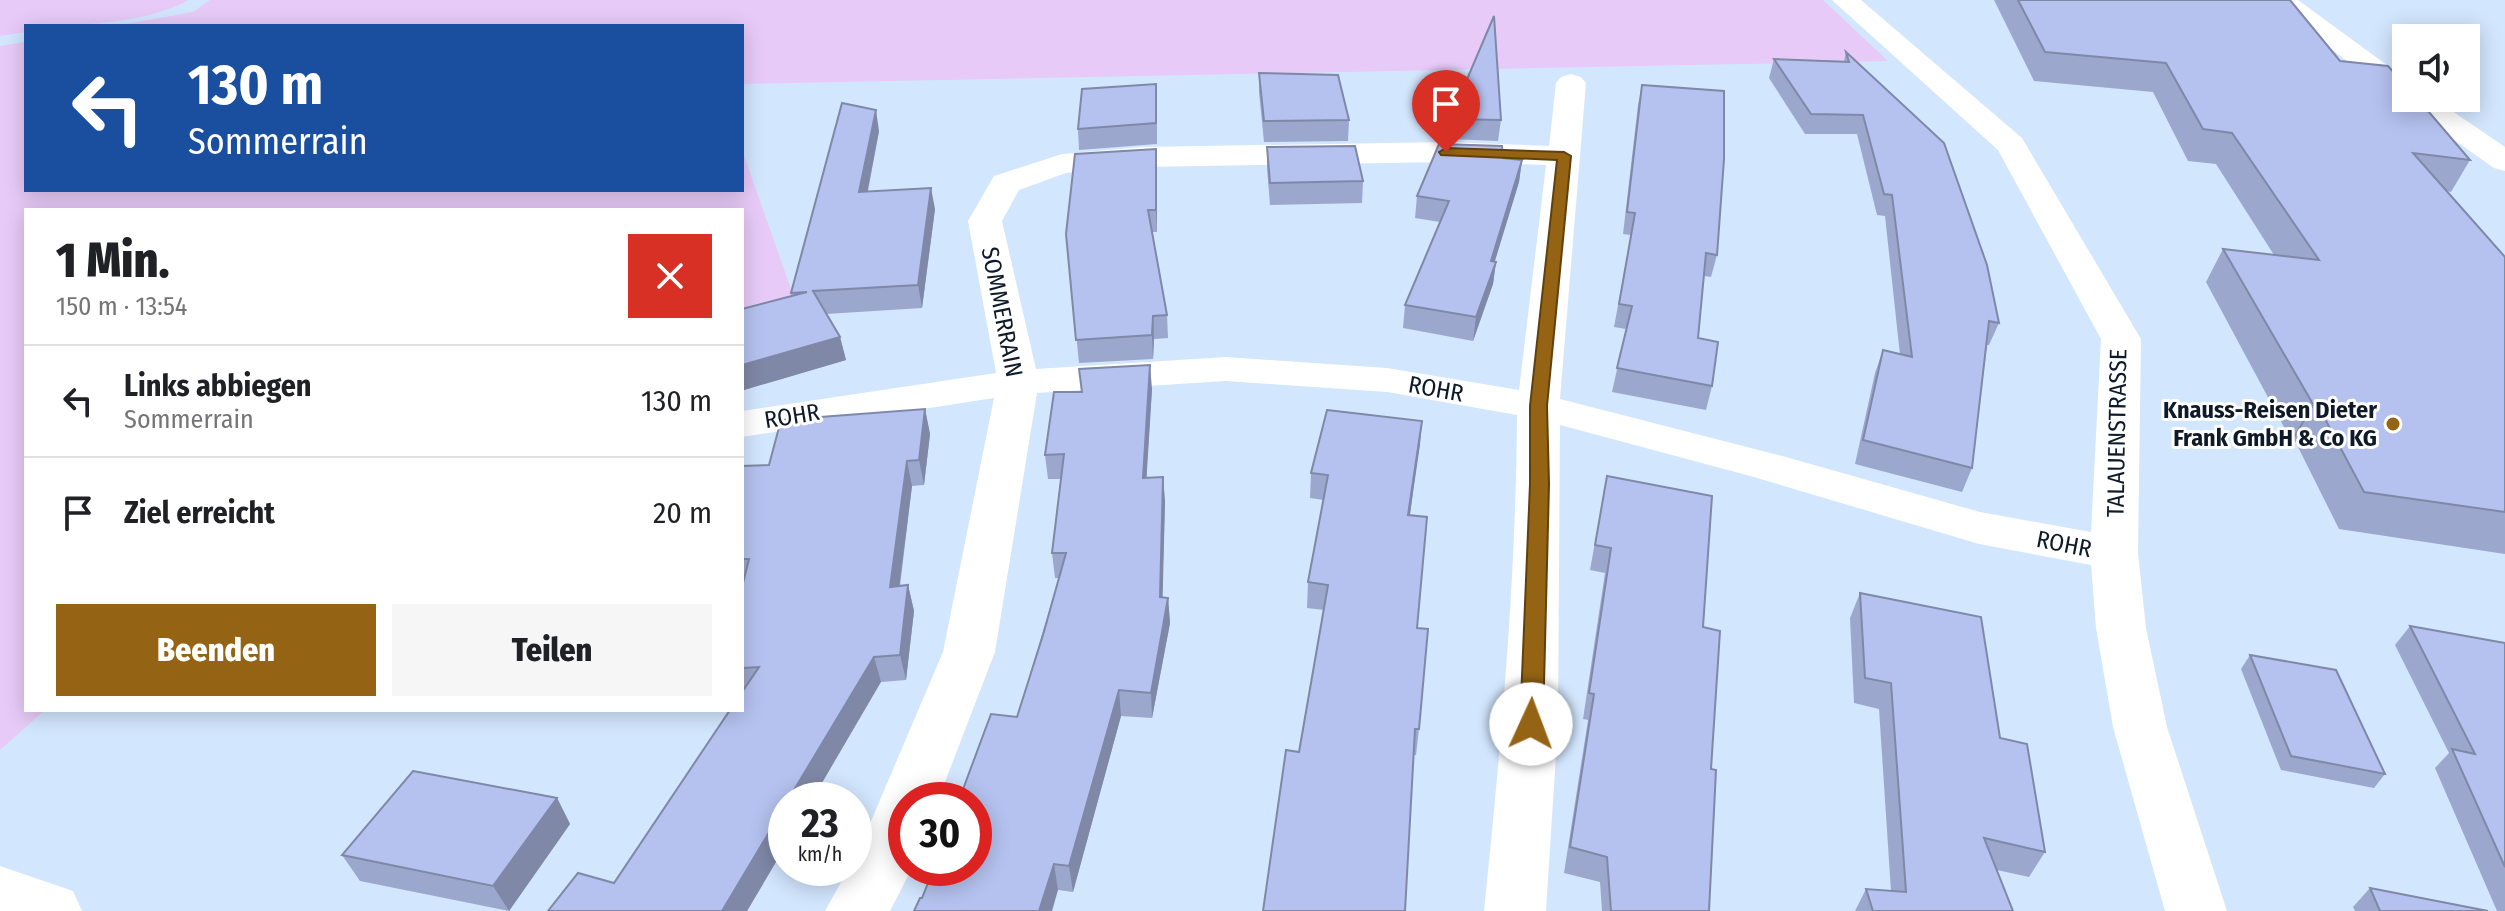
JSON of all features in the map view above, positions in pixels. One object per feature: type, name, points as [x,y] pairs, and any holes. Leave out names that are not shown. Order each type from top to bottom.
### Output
[{"type":"street","name":"TALAUENSTRASSE","points":[[1845,0],[2011,145],[2121,339],[2114,553],[2121,628],[2140,727],[2196,911]]},
{"type":"street","points":[[2281,0],[2392,83]]},
{"type":"street","points":[[1515,911],[1531,724],[1539,484],[1538,406],[1571,83]]},
{"type":"street","points":[[2433,112],[2505,161]]},
{"type":"street","name":"SOMMERRAIN","points":[[916,782],[969,652],[1018,382],[985,221],[1006,183],[1062,164],[1143,157],[1431,152],[1564,156]]},
{"type":"street","name":"ROHR","points":[[744,424],[1018,382],[1226,369],[1387,380],[1538,406],[1770,467],[1979,528],[2114,553]]},
{"type":"street","points":[[856,911],[879,874],[888,852]]},
{"type":"street","points":[[0,893],[51,911]]},
{"type":"shaded area","points":[[0,0],[189,0],[131,19],[88,24],[24,24],[24,32],[0,36]]},
{"type":"shaded area","points":[[210,0],[1823,0],[1888,61],[744,84],[744,24],[125,24],[193,12]]},
{"type":"shaded area","points":[[24,42],[24,192],[744,192],[744,156],[799,312],[744,323],[744,208],[24,208],[24,712],[43,712],[0,750],[0,46]]},
{"type":"building","points":[[2018,0],[2290,0],[2340,61],[2388,66],[2392,70],[2392,112],[2429,112],[2470,160],[2413,153],[2505,257],[2505,512],[2364,492],[2316,402],[2313,404],[2223,249],[2319,260],[2232,133],[2203,129],[2166,63],[2045,52]]},
{"type":"building","points":[[1494,16],[1501,120],[1450,119]]},
{"type":"building","points":[[1846,52],[1944,143],[1987,265],[1999,323],[1989,321],[1972,468],[1863,440],[1883,350],[1912,357],[1892,195],[1884,194],[1863,115],[1811,114],[1774,59],[1849,62]]},
{"type":"building","points":[[1259,73],[1338,75],[1349,120],[1264,121]]},
{"type":"building","points":[[1156,84],[1156,123],[1078,129],[1082,89]]},
{"type":"building","points":[[1642,85],[1724,91],[1724,159],[1717,255],[1706,253],[1698,338],[1718,342],[1712,386],[1617,368],[1632,306],[1619,304],[1635,213],[1627,212]]},
{"type":"building","points":[[842,103],[876,110],[859,192],[931,188],[918,285],[813,291],[840,337],[744,364],[744,308],[807,292],[791,293]]},
{"type":"building","points":[[1439,144],[1502,146],[1503,158],[1522,160],[1491,261],[1496,262],[1476,317],[1405,305],[1449,201],[1417,196]]},
{"type":"building","points":[[1355,146],[1363,181],[1270,183],[1267,147]]},
{"type":"building","points":[[1156,149],[1156,210],[1148,210],[1167,315],[1153,316],[1152,335],[1076,340],[1066,234],[1075,154]]},
{"type":"building","points":[[1150,365],[1143,478],[1163,477],[1160,597],[1168,598],[1151,693],[1119,690],[1069,866],[1054,864],[1039,911],[914,911],[927,886],[992,886],[992,782],[966,782],[991,714],[1017,717],[1066,553],[1052,553],[1064,454],[1045,455],[1054,392],[1082,392],[1079,369]]},
{"type":"building","points":[[925,409],[919,460],[907,461],[890,587],[908,585],[900,655],[874,657],[799,782],[768,782],[768,834],[722,911],[548,911],[578,873],[614,883],[729,712],[744,712],[744,689],[759,667],[744,668],[744,579],[749,559],[744,559],[744,466],[769,465],[781,420]]},
{"type":"building","points":[[1327,410],[1422,421],[1408,515],[1427,517],[1417,628],[1428,629],[1419,729],[1415,729],[1405,911],[1263,911],[1286,750],[1299,752],[1328,585],[1308,582],[1328,475],[1311,473]]},
{"type":"building","points":[[1607,476],[1712,496],[1703,627],[1720,631],[1711,769],[1716,770],[1709,911],[1611,911],[1607,857],[1570,847],[1594,694],[1589,693],[1611,548],[1595,545]]},
{"type":"building","points":[[1860,593],[1981,617],[2000,738],[2027,744],[2045,852],[1984,838],[2013,911],[1873,911],[1866,889],[1906,892],[1891,683],[1865,678]]},
{"type":"building","points":[[2410,626],[2505,643],[2505,867],[2452,749],[2475,754]]},
{"type":"building","points":[[2250,655],[2336,670],[2385,774],[2291,756]]},
{"type":"building","points":[[413,771],[557,798],[493,886],[342,855]]},
{"type":"building","points":[[2370,888],[2488,911],[2380,911]]},
{"type":"place","name":"Knauss-Reisen Dieter Frank GmbH & Co KG","points":[[2393,424]]},
{"type":"route","points":[[1446,152],[1564,156],[1538,406],[1539,484],[1531,724]]}]
